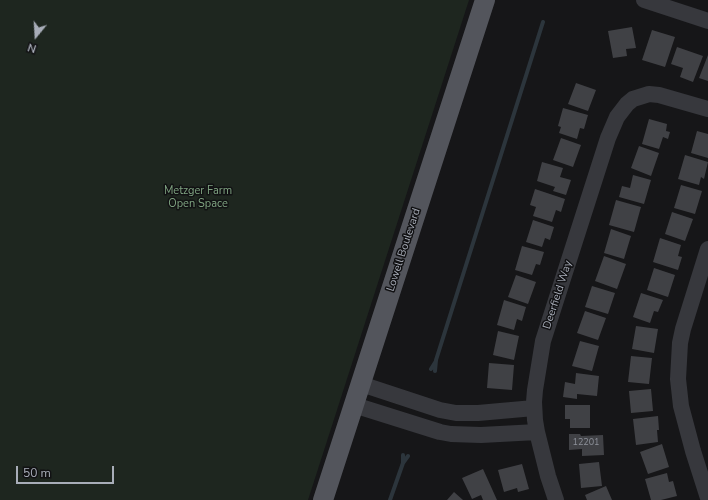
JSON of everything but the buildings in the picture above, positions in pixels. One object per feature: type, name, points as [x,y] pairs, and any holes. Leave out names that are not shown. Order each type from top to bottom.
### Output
[{"type":"main road","name":"Lowell Boulevard","points":[[323,500],[484,0]]},
{"type":"street","points":[[644,0],[708,21]]},
{"type":"street","name":"Deerfield Way","points":[[556,500],[544,463],[537,432],[534,408],[535,390],[543,341],[608,138],[617,117],[627,104],[629,94],[659,94],[708,109]]},
{"type":"street","points":[[708,249],[683,329],[680,344],[678,379],[681,406],[708,498]]},
{"type":"street","points":[[361,384],[440,410],[456,413],[478,414],[534,408]]},
{"type":"street","points":[[354,405],[440,432],[451,434],[481,435],[537,432]]},
{"type":"green space","name":"Metzger Farm Open Space","points":[[0,0],[469,0],[308,500],[0,500]]},
{"type":"waterway","points":[[435,371],[436,360],[543,22]]},
{"type":"waterway","points":[[431,369],[436,361]]},
{"type":"waterway","points":[[390,500],[403,463],[403,455]]},
{"type":"waterway","points":[[403,463],[408,456]]}]
